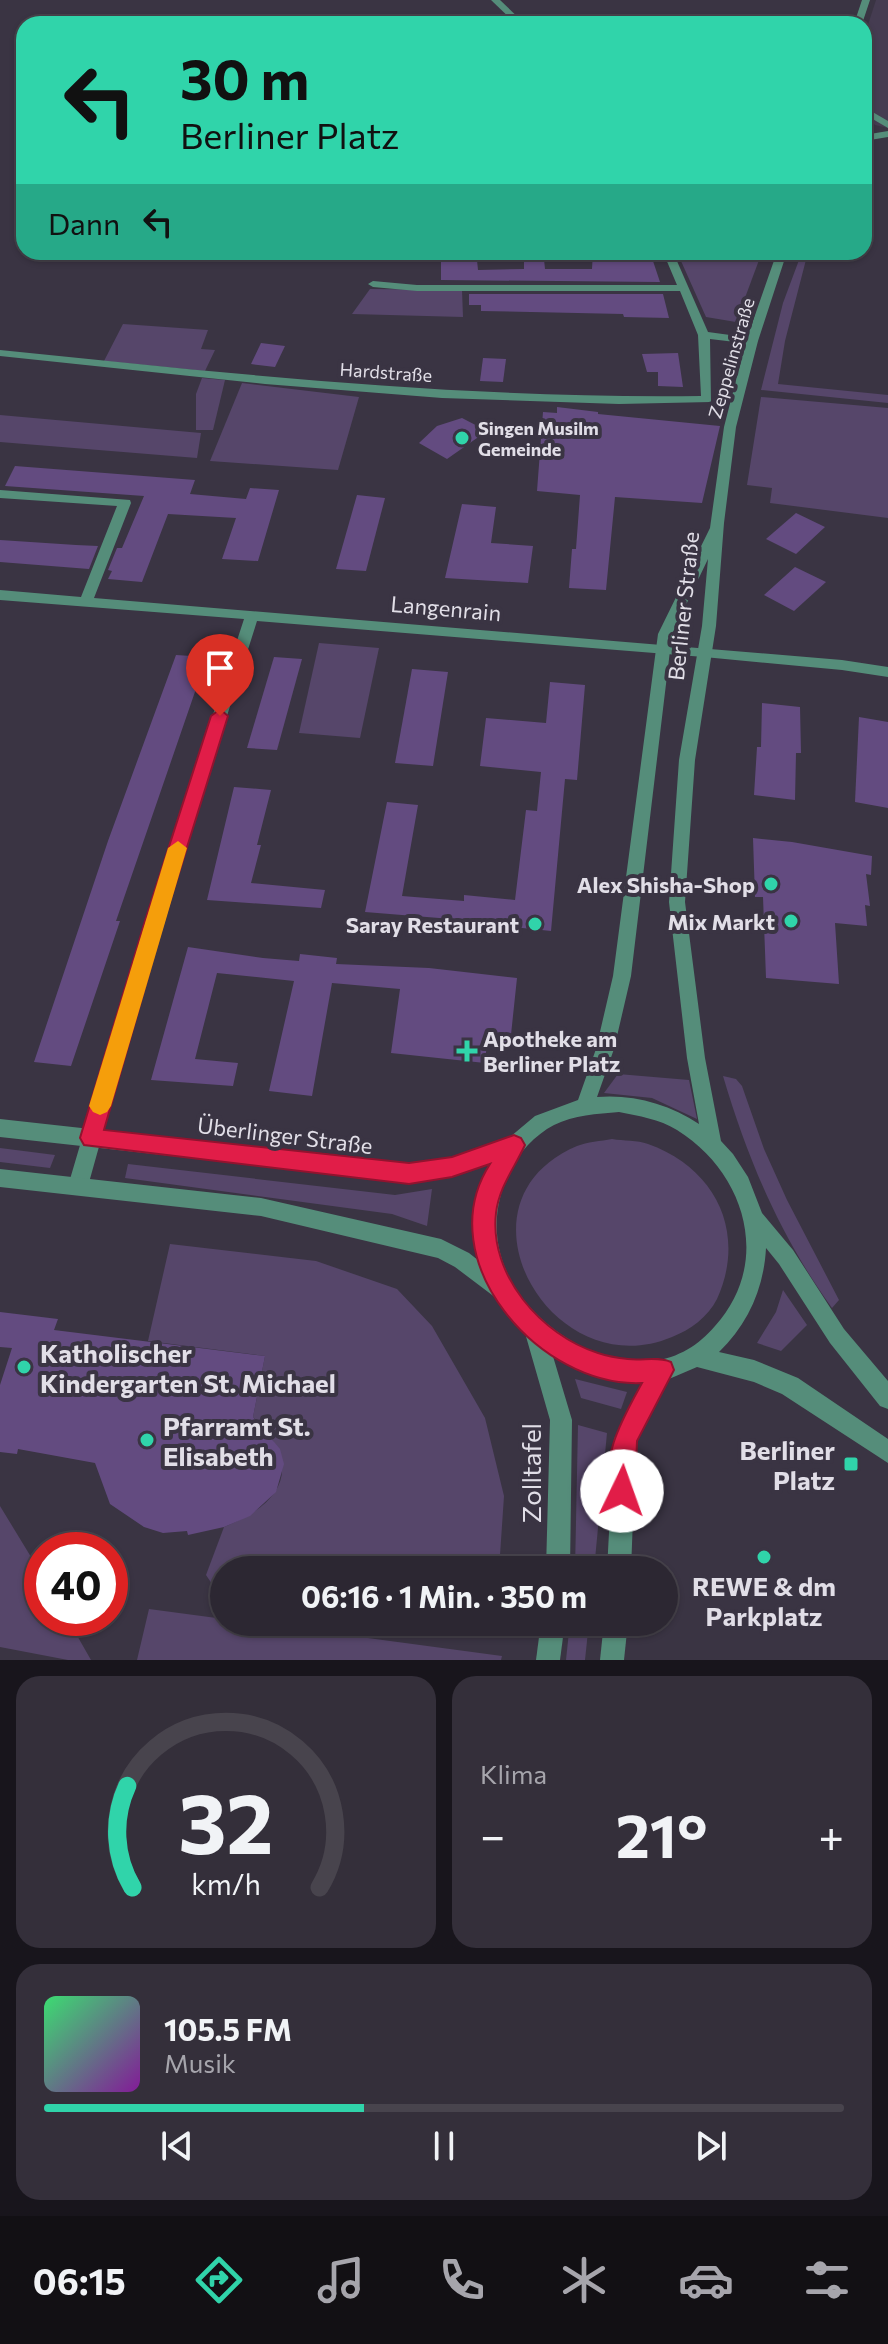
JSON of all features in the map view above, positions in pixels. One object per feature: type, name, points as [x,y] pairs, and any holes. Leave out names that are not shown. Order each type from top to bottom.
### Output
[{"type":"street","points":[[495,0],[512,16]]},
{"type":"street","name":"Hardstraße","points":[[0,353],[367,390],[467,396],[707,399],[704,335],[672,260]]},
{"type":"street","name":"Zeppelinstraße","points":[[717,523],[730,427],[752,341],[779,260]]},
{"type":"street","points":[[373,284],[417,288],[684,288]]},
{"type":"street","points":[[704,335],[752,341]]},
{"type":"street","points":[[0,494],[125,503],[86,601]]},
{"type":"street","name":"Berliner Straße","points":[[585,1106],[605,1049],[622,976],[662,648],[669,621],[717,523]]},
{"type":"street","name":"Berliner Straße","points":[[712,1144],[696,1058],[677,902],[687,760],[709,626],[717,523]]},
{"type":"street","name":"Langenrain","points":[[1,597],[86,601],[662,648],[888,672]]},
{"type":"street","points":[[78,1186],[154,921],[252,615]]},
{"type":"street","points":[[0,1178],[261,1207],[441,1249],[462,1260],[503,1293],[535,1330],[562,1350],[597,1365],[629,1372],[662,1370],[697,1357],[721,1338],[741,1309],[757,1266],[755,1220],[747,1192],[732,1166],[712,1144],[683,1123],[652,1110],[619,1104],[585,1106],[546,1120],[514,1145],[494,1177],[485,1215],[488,1254],[503,1293]]},
{"type":"street","name":"Überlinger Straße","points":[[0,1128],[409,1173],[452,1167],[514,1145]]},
{"type":"street","points":[[755,1220],[786,1257],[837,1336],[888,1398]]},
{"type":"street","name":"Zolltafel","points":[[535,1330],[561,1420],[558,1556]]},
{"type":"street","points":[[697,1357],[754,1371],[790,1386],[888,1452]]},
{"type":"street","points":[[620,1556],[625,1439],[662,1370]]},
{"type":"street","points":[[548,1660],[551,1636]]},
{"type":"street","points":[[612,1660],[615,1636]]},
{"type":"shaded area","points":[[876,0],[888,0],[888,128],[872,122],[871,16]]},
{"type":"shaded area","points":[[681,260],[759,260],[736,322],[706,317]]},
{"type":"shaded area","points":[[799,260],[806,260],[785,341],[778,384],[888,395],[888,403],[761,390],[783,303]]},
{"type":"shaded area","points":[[370,289],[462,290],[463,317],[352,314]]},
{"type":"shaded area","points":[[123,324],[208,330],[201,349],[215,350],[205,371],[104,361]]},
{"type":"shaded area","points":[[202,378],[225,380],[213,430],[196,430],[196,394]]},
{"type":"shaded area","points":[[242,383],[359,397],[338,470],[210,461]]},
{"type":"shaded area","points":[[761,397],[888,408],[888,518],[770,503],[772,488],[747,485]]},
{"type":"shaded area","points":[[0,415],[201,433],[197,458],[0,442]]},
{"type":"shaded area","points":[[319,643],[379,648],[360,738],[299,733]]},
{"type":"shaded area","points":[[618,1074],[689,1080],[697,1119],[652,1098],[604,1093]]},
{"type":"shaded area","points":[[723,1076],[736,1079],[742,1086],[764,1149],[787,1200],[839,1300],[832,1308],[813,1281],[767,1196],[743,1138]]},
{"type":"shaded area","points":[[612,1139],[648,1144],[692,1169],[708,1186],[719,1206],[726,1227],[728,1250],[717,1299],[704,1317],[672,1337],[628,1346],[588,1337],[554,1314],[530,1282],[517,1244],[519,1207],[538,1172],[577,1146]]},
{"type":"shaded area","points":[[0,1148],[55,1155],[50,1168],[0,1162]]},
{"type":"shaded area","points":[[128,1164],[395,1195],[432,1189],[427,1226],[392,1214],[125,1178]]},
{"type":"shaded area","points":[[170,1244],[316,1261],[397,1289],[432,1326],[485,1418],[504,1496],[500,1556],[213,1556],[224,1527],[261,1507],[273,1495],[280,1481],[282,1467],[278,1451],[253,1417],[265,1356],[148,1341]]},
{"type":"shaded area","points":[[783,1290],[807,1325],[781,1351],[757,1343],[776,1312]]},
{"type":"shaded area","points":[[575,1379],[627,1392],[621,1409],[581,1398]]},
{"type":"shaded area","points":[[578,1425],[607,1433],[595,1556],[575,1556]]},
{"type":"shaded area","points":[[0,1506],[24,1545],[24,1636],[77,1636],[91,1660],[68,1660],[0,1647]]},
{"type":"shaded area","points":[[149,1609],[210,1617],[210,1636],[353,1636],[502,1656],[501,1660],[137,1660]]},
{"type":"shaded area","points":[[569,1636],[588,1636],[585,1660],[566,1660]]},
{"type":"building","points":[[441,260],[477,260],[478,270],[524,269],[524,260],[544,260],[545,269],[592,269],[593,260],[653,260],[660,282],[441,280]]},
{"type":"building","points":[[469,294],[663,294],[669,318],[481,311],[481,305],[469,305]]},
{"type":"building","points":[[261,343],[285,346],[275,367],[251,364]]},
{"type":"building","points":[[678,353],[683,387],[658,386],[658,372],[647,372],[642,354]]},
{"type":"building","points":[[483,358],[506,359],[503,382],[480,381]]},
{"type":"building","points":[[557,407],[720,426],[702,503],[615,497],[606,590],[569,588],[580,495],[537,491],[543,412],[557,413]]},
{"type":"building","name":"Singen Musilm Gemeinde","points":[[462,418],[487,431],[447,459],[419,443],[437,426]]},
{"type":"building","points":[[15,466],[195,480],[190,494],[246,499],[250,488],[279,490],[258,561],[222,559],[236,518],[168,514],[142,582],[108,579],[112,571],[108,570],[117,548],[122,548],[144,496],[5,486]]},
{"type":"building","points":[[357,495],[385,498],[366,571],[336,569]]},
{"type":"building","points":[[462,504],[496,507],[491,543],[533,546],[528,583],[445,578]]},
{"type":"building","points":[[796,513],[825,527],[796,554],[766,539]]},
{"type":"building","points":[[0,540],[98,546],[89,569],[0,562]]},
{"type":"building","points":[[795,567],[826,582],[794,611],[764,595]]},
{"type":"building","points":[[176,655],[207,657],[116,921],[120,921],[71,1066],[34,1062],[108,841]]},
{"type":"building","points":[[274,657],[302,659],[277,750],[247,748]]},
{"type":"building","points":[[412,669],[448,672],[433,766],[395,763]]},
{"type":"building","points":[[550,682],[585,685],[577,780],[565,779],[551,931],[513,927],[513,924],[365,912],[387,802],[418,805],[402,896],[464,901],[464,895],[515,900],[526,810],[537,811],[541,772],[480,766],[486,718],[546,723]]},
{"type":"building","points":[[762,703],[800,707],[801,753],[796,753],[795,800],[754,795],[757,747],[761,747]]},
{"type":"building","points":[[859,717],[888,722],[888,808],[855,802]]},
{"type":"building","points":[[234,787],[271,790],[251,883],[325,890],[321,908],[207,900]]},
{"type":"building","points":[[753,838],[872,856],[871,875],[866,874],[870,906],[865,905],[867,926],[835,923],[839,984],[766,978],[763,897],[755,897]]},
{"type":"building","points":[[188,947],[263,958],[299,961],[300,954],[337,958],[336,964],[429,968],[517,978],[510,1044],[487,1042],[485,1063],[391,1053],[400,989],[332,983],[312,1096],[269,1091],[294,981],[217,973],[195,1059],[238,1063],[233,1086],[151,1080]]},
{"type":"building","name":"Pfarramt St. Elisabeth","points":[[0,1312],[58,1319],[54,1330],[265,1356],[253,1417],[280,1449],[284,1464],[276,1492],[250,1516],[224,1527],[188,1535],[187,1531],[163,1533],[144,1527],[110,1504],[95,1463],[18,1449],[17,1454],[0,1452],[0,1385],[12,1348],[0,1347]]},
{"type":"slow traffic","points":[[100,1106],[178,848]]},
{"type":"place","name":"Singen Musilm Gemeinde","points":[[462,438]]},
{"type":"place","name":"Alex Shisha-Shop","points":[[771,884]]},
{"type":"place","name":"Mix Markt","points":[[791,921]]},
{"type":"place","name":"Saray Restaurant","points":[[535,924]]},
{"type":"place","name":"Apotheke am Berliner Platz","points":[[467,1051]]},
{"type":"place","name":"Katholischer Kindergarten St. Michael","points":[[24,1367]]},
{"type":"place","name":"Pfarramt St. Elisabeth","points":[[147,1440]]},
{"type":"place","name":"Berliner Platz","points":[[851,1464]]},
{"type":"place","name":"REWE & dm Parkplatz","points":[[764,1557]]},
{"type":"route","points":[[220,716],[154,921],[91,1138],[409,1173],[452,1167],[514,1145],[494,1177],[485,1215],[488,1254],[503,1293],[535,1330],[562,1350],[597,1365],[629,1372],[662,1370],[625,1439],[622,1491]]}]
